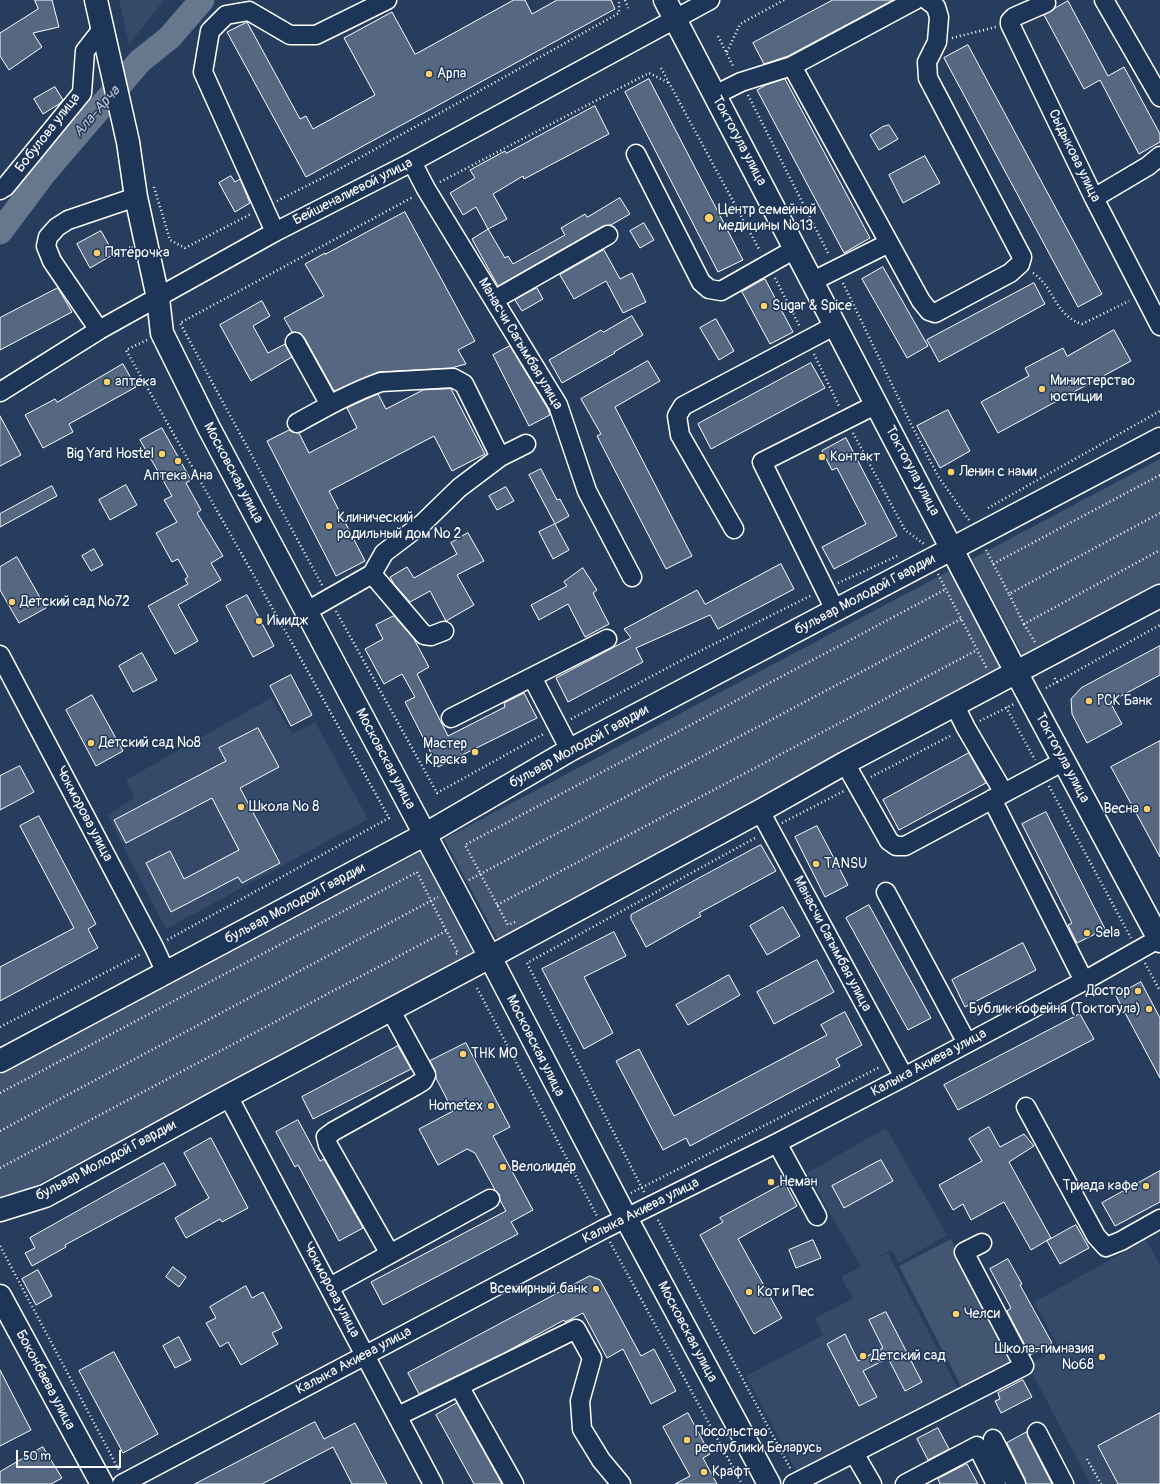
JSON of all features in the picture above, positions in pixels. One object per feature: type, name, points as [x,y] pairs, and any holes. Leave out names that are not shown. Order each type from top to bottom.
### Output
[{"type":"main road","name":"Московская улица","points":[[96,0],[128,142],[136,197],[158,298],[162,333],[210,428],[424,835],[490,957],[626,1218],[769,1484]]},
{"type":"main road","name":"Токтогула улица","points":[[665,0],[953,548],[1016,672],[1160,939]]},
{"type":"main road","name":"бульвар Молодой Гвардии","points":[[0,1061],[424,835],[570,750],[1160,439]]},
{"type":"main road","name":"бульвар Молодой Гвардии","points":[[0,1210],[45,1196],[228,1096],[760,811],[954,704],[1160,596]]},
{"type":"main road","name":"Боконбаева улица","points":[[0,1296],[102,1484]]},
{"type":"street","points":[[275,232],[203,72],[210,31],[226,15],[249,11],[290,35],[316,35],[387,0]]},
{"type":"street","name":"Бейшеналиевой улица","points":[[0,392],[99,330],[275,232],[412,162],[710,0]]},
{"type":"street","points":[[715,95],[741,82],[792,66],[915,0]]},
{"type":"street","points":[[792,66],[921,301],[929,311],[936,313],[1010,273],[1020,264],[1022,257],[928,78],[927,62],[937,42],[939,17],[936,7],[927,0]]},
{"type":"street","points":[[1104,0],[1160,97]]},
{"type":"street","points":[[1010,24],[1010,20],[1014,17],[1046,2]]},
{"type":"street","name":"Сыдыкова улица","points":[[1010,24],[1094,198],[1160,326]]},
{"type":"street","name":"Бобулова улица","points":[[0,190],[5,187],[82,93],[85,51],[103,28]]},
{"type":"street","points":[[636,154],[701,282],[709,289],[721,291],[795,248]]},
{"type":"street","points":[[1094,198],[1148,166],[1160,156]]},
{"type":"street","name":"Манасчи Сагымбая улица","points":[[412,162],[426,189],[558,405],[586,491],[632,577]]},
{"type":"street","points":[[99,330],[52,261],[46,246],[48,237],[57,227],[68,220],[136,197]]},
{"type":"street","points":[[494,300],[608,235]]},
{"type":"street","points":[[812,281],[889,243]]},
{"type":"street","points":[[734,529],[680,435],[677,416],[683,406],[836,325]]},
{"type":"street","points":[[295,342],[330,405]]},
{"type":"street","points":[[297,423],[330,405],[371,385],[381,382],[453,378],[464,384],[500,457]]},
{"type":"street","points":[[835,610],[762,462],[877,404]]},
{"type":"street","points":[[306,611],[372,574],[384,553],[422,524],[459,488],[500,457],[526,444]]},
{"type":"street","points":[[372,574],[424,636],[431,636],[444,631]]},
{"type":"street","points":[[452,718],[607,639]]},
{"type":"street","name":"Чокморова улица","points":[[0,655],[154,947],[166,973]]},
{"type":"street","points":[[532,677],[570,750]]},
{"type":"street","points":[[954,704],[1084,980]]},
{"type":"street","points":[[845,763],[889,841],[896,846],[905,846],[1064,761]]},
{"type":"street","name":"Манасчи Сагымбая улица","points":[[760,811],[904,1077]]},
{"type":"street","points":[[886,892],[967,1043]]},
{"type":"street","name":"Калыка Акиева улица","points":[[121,1479],[626,1218],[777,1143],[904,1077],[1160,939]]},
{"type":"street","points":[[390,1009],[426,1075],[423,1080],[415,1086],[334,1130],[326,1137],[328,1145],[390,1254]]},
{"type":"street","name":"Чокморова улица","points":[[228,1096],[433,1484]]},
{"type":"street","points":[[1026,1107],[1096,1236],[1106,1247],[1121,1241],[1160,1219]]},
{"type":"street","points":[[777,1143],[817,1216]]},
{"type":"street","points":[[330,1287],[490,1199]]},
{"type":"street","points":[[795,1483],[1024,1366],[964,1252],[982,1243]]},
{"type":"street","points":[[398,1416],[576,1329],[592,1358],[580,1401],[582,1429],[601,1460],[621,1484]]},
{"type":"street","points":[[459,1386],[514,1484]]},
{"type":"street","points":[[1037,1432],[1064,1484]]},
{"type":"street","points":[[993,1439],[1016,1484]]},
{"type":"street","points":[[905,1484],[977,1446],[996,1484]]},
{"type":"street","points":[[854,1453],[872,1484]]},
{"type":"path","points":[[153,182],[170,240],[185,248],[336,171],[619,13],[619,0]]},
{"type":"path","points":[[625,0],[628,8]]},
{"type":"path","points":[[727,53],[740,24],[784,0]]},
{"type":"path","points":[[937,42],[1010,24]]},
{"type":"path","points":[[718,36],[938,476],[969,519]]},
{"type":"path","points":[[661,68],[768,265],[846,419],[905,530],[924,544],[916,547]]},
{"type":"path","points":[[1010,273],[1033,273],[1042,279],[1061,311],[1072,321],[1082,324],[1144,294]]},
{"type":"path","points":[[0,1028],[154,947],[390,818],[126,350]]},
{"type":"path","points":[[982,511],[1160,411]]},
{"type":"path","points":[[993,564],[1160,475]]},
{"type":"path","points":[[1008,594],[1160,513]]},
{"type":"path","points":[[984,548],[1037,646]]},
{"type":"path","points":[[1024,624],[1160,550]]},
{"type":"path","points":[[436,793],[686,658],[825,589],[902,554]]},
{"type":"path","points":[[938,573],[988,673]]},
{"type":"path","points":[[508,925],[465,845],[946,589]]},
{"type":"path","points":[[0,1131],[961,619]]},
{"type":"path","points":[[1046,688],[1160,625]]},
{"type":"path","points":[[497,905],[977,650]]},
{"type":"path","points":[[1054,677],[1056,682]]},
{"type":"path","points":[[1006,707],[1160,991]]},
{"type":"path","points":[[0,1093],[417,872],[458,953]]},
{"type":"path","points":[[0,1168],[446,931]]},
{"type":"path","points":[[528,963],[650,1206],[795,1483]]},
{"type":"path","points":[[630,1193],[880,1068]]},
{"type":"path","points":[[0,1246],[121,1479]]},
{"type":"path","points":[[1087,1459],[1101,1484]]},
{"type":"shaded area","points":[[119,0],[164,0],[129,44]]},
{"type":"shaded area","points":[[1160,459],[1160,588],[1025,660],[972,559]]},
{"type":"shaded area","points":[[949,571],[1003,672],[498,940],[444,839]]},
{"type":"shaded area","name":"Школа № 8","points":[[271,698],[292,734],[315,722],[368,819],[166,929],[107,815],[134,798],[126,780]]},
{"type":"shaded area","points":[[420,852],[473,953],[14,1197],[0,1203],[0,1075]]},
{"type":"shaded area","name":"Детский сад","points":[[886,1128],[947,1235],[899,1263],[891,1250],[870,1262],[888,1253],[960,1393],[799,1476],[746,1376],[823,1335],[815,1318],[853,1299],[841,1277],[861,1267],[807,1173]]},
{"type":"shaded area","name":"Челси","points":[[951,1239],[1014,1362],[962,1388],[899,1266]]},
{"type":"shaded area","name":"Школа-гимназия №68","points":[[1146,1240],[1160,1265],[1160,1484],[1090,1484],[1028,1365],[1059,1348],[1034,1302]]},
{"type":"building","points":[[35,0],[52,0],[59,27],[33,33],[42,47],[9,70],[0,56],[0,33],[38,9]]},
{"type":"building","name":"Арпа","points":[[514,0],[525,0],[532,14],[557,0],[611,0],[615,9],[306,177],[227,32],[247,22],[300,119],[306,116],[313,129],[375,95],[344,38],[392,12],[415,54]]},
{"type":"building","points":[[833,0],[893,0],[788,56],[764,64],[753,43]]},
{"type":"building","points":[[1068,1],[1108,76],[1124,67],[1160,134],[1160,142],[1139,154],[1100,80],[1084,89],[1044,15]]},
{"type":"building","points":[[968,45],[1102,294],[1078,307],[944,58]]},
{"type":"building","points":[[649,79],[743,260],[718,272],[625,92]]},
{"type":"building","points":[[785,79],[870,238],[844,253],[757,90],[766,85]]},
{"type":"building","points":[[55,87],[63,100],[43,114],[34,99]]},
{"type":"building","points":[[595,106],[609,134],[524,179],[523,176],[493,194],[507,219],[488,229],[476,207],[463,215],[450,193],[475,178],[470,170],[505,151],[506,153]]},
{"type":"building","points":[[889,125],[898,139],[879,150],[870,135],[882,127]]},
{"type":"building","points":[[925,156],[940,183],[903,203],[889,175]]},
{"type":"building","points":[[231,176],[235,182],[240,179],[250,203],[235,212],[219,183]]},
{"type":"building","points":[[620,198],[630,214],[611,225],[603,226],[498,286],[472,239],[488,229],[505,258],[508,256],[513,264],[565,235],[561,228],[585,214],[587,217]]},
{"type":"building","points":[[405,212],[475,341],[458,350],[466,364],[451,368],[378,372],[334,391],[304,337],[300,333],[292,332],[284,318],[324,296],[305,264]]},
{"type":"building","points":[[644,223],[654,240],[640,248],[630,231]]},
{"type":"building","points":[[101,231],[114,254],[90,268],[77,244]]},
{"type":"building","points":[[604,250],[620,279],[632,273],[646,302],[623,313],[606,281],[574,299],[560,275]]},
{"type":"building","points":[[883,267],[928,346],[907,358],[862,279]]},
{"type":"building","points":[[765,279],[793,332],[770,344],[742,292]]},
{"type":"building","points":[[1034,283],[1045,304],[939,362],[927,340]]},
{"type":"building","points":[[58,288],[72,312],[0,350],[0,318]]},
{"type":"building","points":[[537,288],[543,299],[522,311],[515,300]]},
{"type":"building","points":[[262,301],[270,316],[253,326],[268,353],[285,344],[292,357],[251,381],[220,325]]},
{"type":"building","points":[[632,316],[643,335],[614,352],[615,353],[562,383],[549,360],[601,330],[603,332]]},
{"type":"building","points":[[716,319],[734,351],[719,360],[700,328]]},
{"type":"building","name":"Министерство юстиции","points":[[1114,330],[1131,361],[998,433],[981,402],[1029,376],[1025,368],[1063,348],[1067,356]]},
{"type":"building","points":[[510,346],[548,409],[550,415],[529,426],[493,355]]},
{"type":"building","points":[[648,361],[660,381],[615,407],[692,556],[666,569],[597,436],[601,434],[581,399]]},
{"type":"building","points":[[811,363],[825,388],[711,449],[698,424]]},
{"type":"building","points":[[123,364],[136,387],[69,424],[73,432],[43,448],[25,415],[55,399],[57,402]]},
{"type":"building","points":[[451,389],[485,454],[452,471],[434,436],[329,491],[365,561],[336,576],[267,441],[289,430],[299,433],[309,453],[357,428],[347,408],[364,400],[378,394],[386,409],[423,390]]},
{"type":"building","points":[[948,410],[970,451],[940,468],[917,426]]},
{"type":"building","points":[[0,416],[21,455],[0,466]]},
{"type":"building","points":[[162,428],[191,480],[186,483],[201,510],[197,513],[223,556],[211,563],[221,580],[178,605],[198,641],[175,654],[148,606],[188,584],[185,579],[188,577],[178,559],[172,562],[156,533],[177,522],[164,500],[172,496],[140,440]]},
{"type":"building","points":[[846,438],[897,536],[834,569],[822,547],[866,524],[837,468],[832,470],[822,451]]},
{"type":"building","points":[[541,469],[557,500],[560,499],[569,516],[555,524],[529,475]]},
{"type":"building","points":[[126,485],[137,505],[110,520],[99,500]]},
{"type":"building","points":[[52,486],[57,496],[0,527],[0,514]]},
{"type":"building","points":[[506,487],[514,501],[497,510],[489,496]]},
{"type":"building","points":[[555,524],[569,550],[553,559],[539,532]]},
{"type":"building","points":[[468,533],[484,561],[457,575],[474,605],[446,621],[430,591],[410,602],[394,584],[390,577],[407,567],[414,578],[457,554],[451,543]]},
{"type":"building","points":[[94,549],[103,565],[91,571],[82,556]]},
{"type":"building","points":[[17,557],[46,608],[19,623],[0,590],[0,567]]},
{"type":"building","points":[[781,564],[794,589],[718,629],[710,615],[636,648],[643,662],[568,702],[556,678],[631,638],[624,629],[697,590],[705,604]]},
{"type":"building","points":[[583,568],[597,590],[593,593],[609,624],[585,637],[568,604],[539,620],[531,605],[567,586],[564,582]]},
{"type":"building","points":[[247,595],[274,646],[253,657],[226,606]]},
{"type":"building","points":[[394,616],[414,639],[429,667],[417,674],[448,736],[505,707],[504,703],[524,693],[537,718],[438,767],[405,702],[415,697],[402,674],[384,684],[365,649],[383,639],[376,625]]},
{"type":"building","points":[[1160,646],[1160,675],[1110,702],[1122,724],[1087,743],[1072,714],[1071,699],[1081,688]]},
{"type":"building","points":[[142,653],[157,680],[133,692],[119,666]]},
{"type":"building","points":[[291,675],[312,715],[291,726],[270,686]]},
{"type":"building","points":[[92,695],[123,751],[96,766],[66,710]]},
{"type":"building","points":[[258,728],[279,767],[240,788],[280,863],[242,883],[238,877],[171,912],[146,863],[170,851],[184,879],[239,850],[212,798],[126,843],[114,820],[226,761],[219,748]]},
{"type":"building","name":"Весна","points":[[1160,741],[1160,857],[1111,767]]},
{"type":"building","points":[[969,753],[986,783],[899,830],[883,800]]},
{"type":"building","points":[[20,766],[34,792],[0,810],[0,776]]},
{"type":"building","points":[[1046,812],[1105,929],[1077,943],[1068,925],[1072,923],[1022,824]]},
{"type":"building","points":[[39,816],[96,924],[88,929],[98,948],[0,1001],[0,967],[74,928],[20,826]]},
{"type":"building","points":[[817,826],[848,885],[825,897],[795,837]]},
{"type":"building","points":[[761,845],[776,871],[699,913],[701,916],[646,947],[631,919],[631,915]]},
{"type":"building","points":[[869,905],[931,1018],[908,1030],[846,918]]},
{"type":"building","points":[[783,907],[800,936],[767,955],[750,926]]},
{"type":"building","points":[[614,932],[626,956],[584,977],[613,1033],[584,1049],[542,969]]},
{"type":"building","points":[[1023,943],[1036,970],[965,1007],[952,980]]},
{"type":"building","points":[[817,960],[834,992],[774,1024],[757,992]]},
{"type":"building","points":[[729,975],[740,995],[688,1025],[676,1005]]},
{"type":"building","points":[[1141,982],[1160,1018],[1160,1078],[1116,996]]},
{"type":"building","points":[[845,1012],[862,1045],[836,1059],[840,1066],[690,1146],[686,1138],[663,1150],[616,1061],[639,1049],[674,1116],[827,1035],[821,1025]]},
{"type":"building","points":[[1080,1014],[1094,1039],[958,1110],[944,1085]]},
{"type":"building","points":[[466,1043],[510,1127],[493,1136],[533,1210],[511,1222],[518,1234],[383,1305],[371,1282],[506,1211],[500,1200],[499,1194],[495,1190],[475,1153],[467,1149],[438,1165],[419,1129],[453,1111],[436,1078],[435,1070],[430,1061]]},
{"type":"building","points":[[398,1046],[411,1069],[313,1119],[302,1097]]},
{"type":"building","points":[[298,1120],[320,1161],[324,1159],[363,1228],[339,1241],[298,1165],[295,1167],[276,1132]]},
{"type":"building","points":[[989,1127],[1000,1147],[1024,1134],[1034,1146],[1009,1162],[1051,1238],[1031,1250],[1004,1202],[971,1220],[963,1204],[953,1210],[939,1185],[982,1161],[969,1139]]},
{"type":"building","points":[[211,1138],[248,1208],[222,1222],[220,1219],[186,1238],[175,1218],[209,1198],[184,1153]]},
{"type":"building","points":[[881,1160],[893,1181],[844,1208],[832,1186]]},
{"type":"building","points":[[164,1163],[176,1185],[65,1245],[66,1247],[32,1266],[25,1253],[35,1248],[30,1238]]},
{"type":"building","name":"Триада кафе","points":[[1160,1171],[1160,1202],[1115,1226],[1102,1203]]},
{"type":"building","points":[[785,1183],[797,1206],[738,1239],[782,1318],[754,1334],[700,1235],[723,1222],[720,1218]]},
{"type":"building","points":[[1076,1225],[1089,1248],[1060,1264],[1047,1241]]},
{"type":"building","points":[[813,1240],[821,1258],[796,1268],[789,1250]]},
{"type":"building","points":[[1008,1259],[1022,1284],[1020,1285],[1052,1343],[1030,1355],[1007,1311],[1011,1308],[990,1269]]},
{"type":"building","points":[[173,1267],[186,1277],[179,1287],[166,1277]]},
{"type":"building","points":[[38,1270],[52,1296],[36,1305],[22,1279]]},
{"type":"building","points":[[590,1276],[600,1280],[641,1356],[654,1349],[676,1391],[651,1404],[623,1349],[607,1358],[583,1313],[565,1322],[564,1320],[504,1353],[419,1394],[408,1373]]},
{"type":"building","points":[[246,1286],[252,1298],[263,1292],[282,1328],[272,1333],[278,1344],[241,1365],[228,1342],[220,1347],[206,1323],[216,1318],[210,1307]]},
{"type":"building","points":[[886,1312],[922,1382],[905,1391],[888,1358],[863,1371],[877,1397],[859,1406],[827,1344],[845,1334],[858,1361],[883,1348],[869,1320]]},
{"type":"building","points":[[179,1337],[191,1360],[175,1368],[163,1346]]},
{"type":"building","points":[[114,1352],[158,1434],[123,1453],[79,1371]]},
{"type":"building","points":[[0,1370],[31,1430],[0,1446]]},
{"type":"building","points":[[1023,1380],[1032,1397],[1001,1413],[995,1401],[1000,1399],[998,1393]]},
{"type":"building","points":[[457,1403],[502,1484],[474,1484],[436,1415]]},
{"type":"building","name":"Посольство республики Беларусь","points":[[688,1413],[710,1454],[703,1458],[717,1484],[675,1484],[690,1476],[663,1427]]},
{"type":"building","points":[[1160,1413],[1160,1484],[1118,1484],[1098,1446]]},
{"type":"building","points":[[315,1422],[324,1439],[355,1423],[387,1484],[352,1484],[333,1447],[262,1484],[195,1484]]},
{"type":"building","points":[[938,1428],[949,1449],[928,1460],[917,1439]]},
{"type":"building","points":[[1027,1432],[1028,1437],[1052,1484],[1026,1484],[1007,1443]]},
{"type":"building","points":[[43,1447],[62,1478],[51,1484],[0,1484],[0,1472]]},
{"type":"building","points":[[967,1464],[978,1484],[940,1484],[938,1479]]},
{"type":"waterway","name":"Ала-Арча","points":[[0,232],[45,172],[140,61],[169,38],[202,0]]},
{"type":"place","name":"Арпа","points":[[429,74]]},
{"type":"place","name":"Центр семейной медицины №13","points":[[709,218]]},
{"type":"place","name":"Пятёрочка","points":[[97,253]]},
{"type":"place","name":"Sugar & Spice","points":[[764,306]]},
{"type":"place","name":"аптека","points":[[107,382]]},
{"type":"place","name":"Министерство юстиции","points":[[1042,389]]},
{"type":"place","name":"Big Yard Hostel","points":[[162,454]]},
{"type":"place","name":"Контакт","points":[[822,457]]},
{"type":"place","name":"Аптека Ана","points":[[178,461]]},
{"type":"place","name":"Ленин с нами","points":[[951,472]]},
{"type":"place","name":"Клинический родильный дом № 2","points":[[329,526]]},
{"type":"place","name":"Детский сад №72","points":[[12,602]]},
{"type":"place","name":"Имидж","points":[[259,621]]},
{"type":"place","name":"РСК Банк","points":[[1089,701]]},
{"type":"place","name":"Детский сад №8","points":[[91,743]]},
{"type":"place","name":"Мастер Краска","points":[[475,752]]},
{"type":"place","name":"Школа № 8","points":[[241,807]]},
{"type":"place","name":"Весна","points":[[1147,809]]},
{"type":"place","name":"TANSU","points":[[816,864]]},
{"type":"place","name":"Sela","points":[[1087,933]]},
{"type":"place","name":"Достор","points":[[1138,991]]},
{"type":"place","name":"Бублик кофейня (Токтогула)","points":[[1149,1009]]},
{"type":"place","name":"ТНК МО","points":[[463,1054]]},
{"type":"place","name":"Hometex","points":[[491,1106]]},
{"type":"place","name":"Велолидер","points":[[503,1167]]},
{"type":"place","name":"Неман","points":[[771,1182]]},
{"type":"place","name":"Триада кафе","points":[[1146,1186]]},
{"type":"place","name":"Всемирный банк","points":[[596,1289]]},
{"type":"place","name":"Кот и Пес","points":[[749,1292]]},
{"type":"place","name":"Челси","points":[[956,1314]]},
{"type":"place","name":"Детский сад","points":[[863,1356]]},
{"type":"place","name":"Школа-гимназия №68","points":[[1102,1357]]},
{"type":"place","name":"Посольство республики Беларусь","points":[[687,1440]]},
{"type":"place","name":"Крафт","points":[[704,1472]]}]
